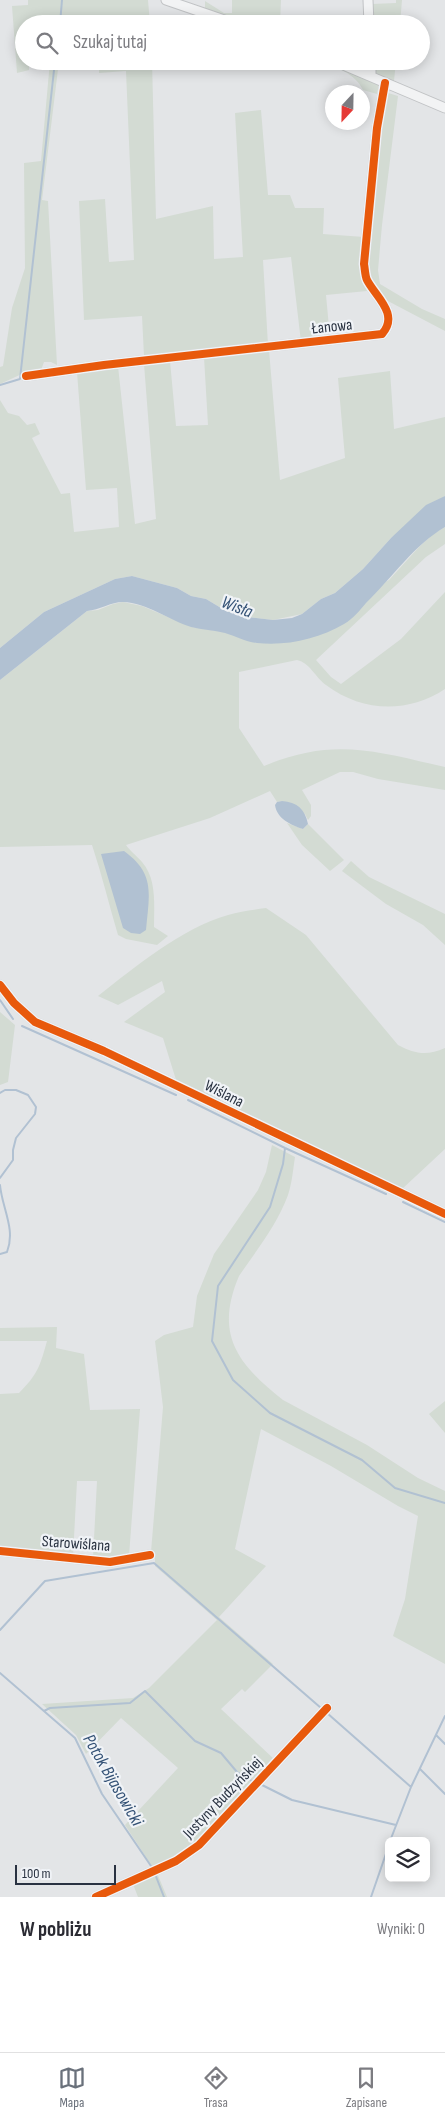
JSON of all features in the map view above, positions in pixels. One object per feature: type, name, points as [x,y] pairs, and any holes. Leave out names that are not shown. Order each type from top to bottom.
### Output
[{"type":"street","points":[[166,0],[210,15]]},
{"type":"street","points":[[368,0],[369,15]]},
{"type":"street","points":[[357,70],[445,108]]},
{"type":"street","points":[[372,70],[372,76]]},
{"type":"street","name":"Łanowa","points":[[26,376],[104,365],[382,334],[388,325],[385,302],[367,280],[364,264],[376,137],[385,83]]},
{"type":"street","name":"Wiślana","points":[[0,985],[14,1003],[35,1022],[113,1055],[445,1214]]},
{"type":"street","name":"Starowiślana","points":[[0,1551],[110,1562],[150,1556]]},
{"type":"street","name":"Justyny Budzyńskiej","points":[[96,1897],[176,1861],[199,1846],[327,1708]]},
{"type":"shaded area","points":[[28,0],[148,0],[149,15],[15,15],[15,46],[12,6],[28,5]]},
{"type":"shaded area","points":[[232,0],[281,0],[280,15],[220,15],[205,10],[205,1],[224,13],[232,13]]},
{"type":"shaded area","points":[[396,0],[402,0],[401,15],[373,15],[372,4],[396,3]]},
{"type":"shaded area","points":[[17,70],[29,70],[17,73]]},
{"type":"shaded area","points":[[49,70],[58,70],[42,200],[48,201],[57,365],[51,362],[44,362],[41,370],[24,373],[0,384],[0,367],[3,366],[12,308],[25,268],[24,163],[41,161]]},
{"type":"shaded area","points":[[99,70],[152,70],[156,219],[213,206],[214,259],[243,257],[235,113],[261,110],[268,195],[290,195],[295,208],[324,208],[323,234],[364,237],[363,273],[367,291],[326,295],[330,338],[301,342],[291,257],[263,260],[268,345],[144,356],[142,316],[84,320],[79,201],[105,199],[109,262],[134,260],[126,71],[99,73]]},
{"type":"shaded area","points":[[342,70],[354,70],[374,80],[379,84],[377,94],[370,92],[370,85],[360,85]]},
{"type":"shaded area","points":[[375,70],[395,70],[394,81],[375,73]]},
{"type":"shaded area","points":[[385,92],[398,96],[382,225],[378,270],[380,284],[422,309],[445,319],[445,331],[386,300],[368,278],[366,263]]},
{"type":"shaded area","points":[[269,350],[280,480],[345,458],[338,378],[390,371],[394,429],[445,417],[445,496],[391,538],[363,569],[335,593],[321,599],[302,614],[273,620],[247,617],[226,611],[206,599],[191,596],[177,588],[132,576],[115,579],[44,612],[0,648],[0,400],[8,413],[19,416],[27,425],[35,423],[40,434],[32,438],[61,494],[70,493],[74,532],[119,527],[117,488],[86,490],[77,372],[118,366],[135,524],[156,519],[144,364],[170,361],[176,426],[208,425],[204,357]]},
{"type":"shaded area","points":[[445,527],[445,544],[426,557],[316,660],[331,677],[341,684],[401,639],[445,592],[445,689],[415,703],[400,706],[369,705],[354,701],[340,694],[322,682],[309,667],[297,660],[239,672],[239,728],[264,766],[289,757],[333,749],[375,752],[445,767],[445,790],[378,779],[353,772],[340,772],[302,790],[311,805],[311,816],[308,820],[305,814],[282,801],[277,802],[270,791],[210,818],[126,845],[142,862],[150,876],[154,893],[154,927],[168,936],[157,945],[126,939],[118,935],[92,845],[0,847],[0,680],[87,611],[98,610],[123,602],[142,606],[192,627],[224,632],[257,643],[389,580],[419,547],[433,534]]},
{"type":"shaded area","points":[[287,823],[303,829],[308,824],[344,860],[330,871],[302,845]]},
{"type":"shaded area","points":[[351,861],[369,877],[445,914],[445,945],[423,925],[386,904],[342,871]]},
{"type":"shaded area","points":[[266,908],[306,935],[398,1045],[421,1053],[445,1048],[445,1149],[401,1190],[290,1135],[177,1083],[163,1038],[124,1022],[165,992],[162,981],[118,1005],[98,996],[127,973],[193,929],[233,914]]},
{"type":"shaded area","points":[[0,1012],[15,1025],[8,1082],[0,1085]]},
{"type":"shaded area","points":[[272,1145],[295,1157],[291,1181],[288,1195],[278,1217],[239,1276],[232,1297],[229,1315],[230,1332],[235,1347],[243,1361],[254,1374],[283,1400],[367,1445],[418,1478],[445,1491],[445,1664],[393,1636],[405,1599],[418,1516],[331,1466],[261,1429],[235,1549],[266,1566],[219,1617],[273,1664],[245,1692],[242,1689],[221,1709],[275,1760],[193,1844],[176,1856],[153,1868],[125,1825],[178,1768],[121,1718],[86,1754],[76,1735],[42,1704],[133,1698],[149,1688],[217,1620],[155,1566],[155,1552],[151,1552],[163,1407],[155,1341],[164,1335],[193,1327],[197,1296],[214,1254],[258,1190],[266,1172]]},
{"type":"shaded area","points":[[57,1327],[56,1348],[84,1354],[90,1410],[140,1409],[129,1556],[108,1559],[93,1558],[97,1481],[77,1481],[73,1556],[0,1548],[0,1394],[19,1393],[37,1369],[47,1341],[0,1341],[0,1328]]},
{"type":"shaded area","points":[[445,1401],[445,1433],[429,1414]]},
{"type":"shaded area","points":[[157,1873],[167,1897],[138,1897],[133,1884]]},
{"type":"water","points":[[445,496],[445,527],[413,552],[353,617],[324,634],[291,642],[269,644],[253,642],[225,633],[191,627],[141,605],[118,602],[87,611],[0,680],[0,648],[44,612],[115,579],[132,576],[177,588],[191,596],[206,599],[226,611],[247,617],[273,620],[292,618],[302,614],[321,599],[335,593],[363,569],[391,538],[426,505]]},
{"type":"water","points":[[282,801],[300,807],[305,814],[308,824],[303,829],[289,823],[276,810],[275,805],[277,802]]},
{"type":"water","points":[[124,851],[141,868],[148,886],[146,930],[140,934],[131,933],[123,928],[101,854]]},
{"type":"waterway","points":[[61,15],[62,0]]},
{"type":"waterway","points":[[0,385],[20,379],[54,70]]},
{"type":"waterway","points":[[0,1000],[13,1019]]},
{"type":"waterway","points":[[22,1026],[176,1095]]},
{"type":"waterway","name":"Potok Bijasowicki","points":[[0,1093],[5,1090],[16,1090],[28,1095],[36,1107],[35,1114],[16,1138],[13,1160],[0,1178]]},
{"type":"waterway","points":[[188,1100],[285,1148],[386,1194]]},
{"type":"waterway","points":[[285,1148],[283,1164],[270,1207],[218,1286],[212,1341],[233,1380],[270,1413],[362,1460],[395,1488],[445,1503]]},
{"type":"waterway","name":"Potok Bijasowicki","points":[[0,1185],[10,1235],[7,1252],[0,1254]]},
{"type":"waterway","points":[[403,1202],[445,1222]]},
{"type":"waterway","points":[[0,1630],[45,1581],[154,1563],[321,1708]]},
{"type":"waterway","name":"Potok Bijasowicki","points":[[0,1673],[75,1738],[102,1794],[151,1866]]},
{"type":"waterway","points":[[44,1711],[50,1708],[130,1703],[145,1691],[195,1741],[221,1753],[237,1772],[252,1781]]},
{"type":"waterway","points":[[327,1713],[411,1787]]},
{"type":"waterway","points":[[392,1837],[411,1787],[445,1716]]},
{"type":"waterway","points":[[436,1735],[445,1744]]},
{"type":"waterway","points":[[420,1769],[445,1794]]},
{"type":"waterway","points":[[260,1784],[292,1800],[396,1825]]},
{"type":"waterway","points":[[371,1897],[385,1857]]},
{"type":"waterway","name":"Potok Bijasowicki","points":[[155,1874],[164,1897]]},
{"type":"cycle path","points":[[26,376],[104,365],[382,334],[387,327],[387,312],[367,280],[364,264],[377,128],[385,83]]},
{"type":"cycle path","points":[[0,985],[14,1003],[35,1022],[104,1051],[445,1214]]},
{"type":"cycle path","points":[[0,1551],[110,1562],[150,1555]]},
{"type":"cycle path","points":[[96,1897],[176,1861],[199,1845],[327,1708]]},
{"type":"water label","name":"Wisła","points":[[237,607]]}]
